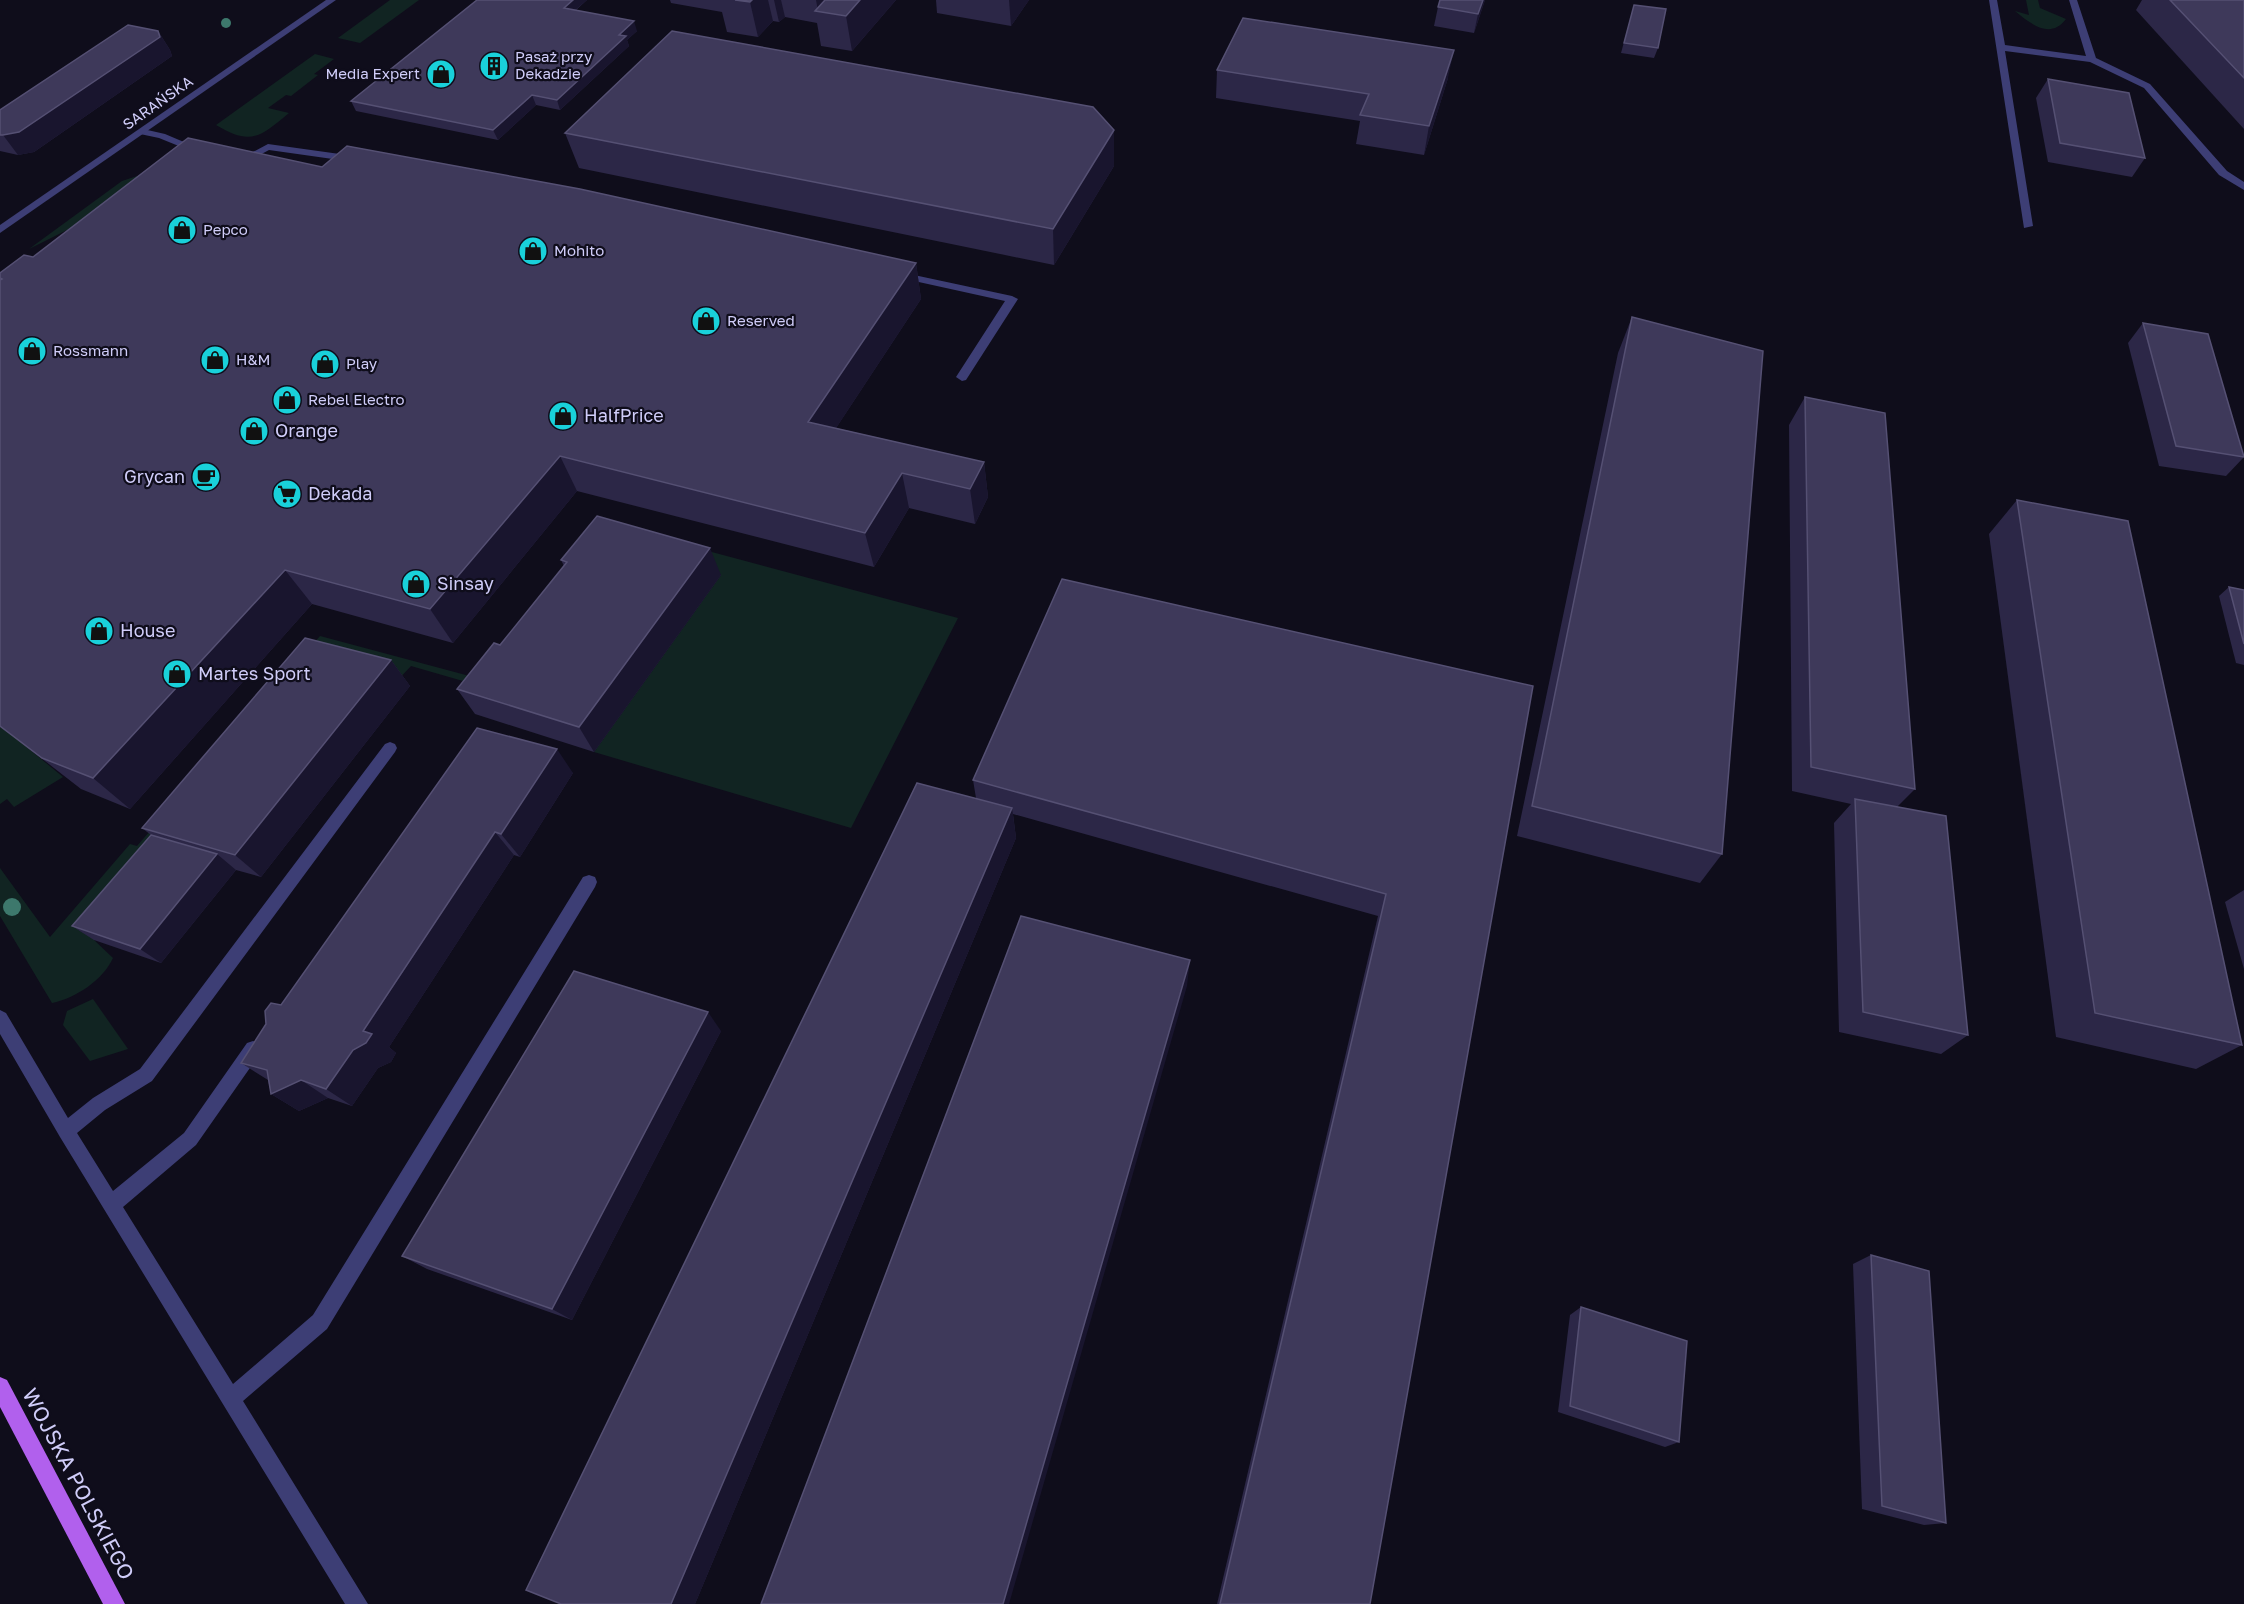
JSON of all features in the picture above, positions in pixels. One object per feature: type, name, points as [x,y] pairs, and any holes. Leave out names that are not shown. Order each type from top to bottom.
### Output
[{"type":"main road","name":"WOJSKA POLSKIEGO","points":[[0,1387],[114,1604]]},
{"type":"street","name":"SARAŃSKA","points":[[0,230],[332,0]]},
{"type":"street","points":[[1993,0],[2028,226]]},
{"type":"street","points":[[2073,0],[2092,60]]},
{"type":"street","points":[[2000,47],[2092,60],[2147,86],[2223,173],[2244,187]]},
{"type":"street","points":[[143,132],[162,136],[203,155]]},
{"type":"street","points":[[228,160],[237,163],[268,147],[361,160]]},
{"type":"street","points":[[884,271],[1012,299],[962,376]]},
{"type":"street","points":[[66,1131],[99,1104],[146,1075],[390,748]]},
{"type":"street","points":[[231,1399],[320,1322],[588,882]]},
{"type":"street","points":[[0,1018],[111,1205],[357,1604]]},
{"type":"street","points":[[111,1205],[190,1139],[264,1033]]},
{"type":"green space","points":[[390,0],[419,0],[360,43],[338,38]]},
{"type":"green space","points":[[2026,0],[2038,0],[2040,8],[2066,19],[2054,28],[2040,28],[2015,11],[2029,15]]},
{"type":"green space","points":[[315,54],[334,59],[291,96],[286,95],[268,108],[289,113],[270,128],[255,136],[247,137],[216,125]]},
{"type":"green space","points":[[153,175],[125,201],[29,249],[122,181],[137,176]]},
{"type":"green space","points":[[600,522],[958,618],[851,828],[594,752],[721,575],[494,690],[411,666],[396,682],[94,940],[113,958],[103,974],[88,987],[61,1001],[52,1003],[0,916],[0,868],[50,937],[130,844],[137,846],[320,636],[477,678]]},
{"type":"green space","points":[[0,709],[29,749],[63,777],[14,807],[7,799],[0,804]]},
{"type":"green space","points":[[93,999],[128,1049],[90,1061],[63,1025],[67,1011]]},
{"type":"building","name":"Pasaż przy Dekadzie","points":[[477,0],[573,0],[564,8],[634,21],[619,35],[626,36],[557,100],[532,95],[493,130],[351,101]]},
{"type":"building","points":[[825,0],[860,0],[846,16],[815,11]]},
{"type":"building","points":[[1440,0],[1483,0],[1478,14],[1438,7]]},
{"type":"building","points":[[2170,0],[2244,0],[2244,78]]},
{"type":"building","points":[[1634,5],[1666,9],[1658,48],[1624,43]]},
{"type":"building","points":[[1243,18],[1454,50],[1429,126],[1360,115],[1369,94],[1217,70]]},
{"type":"building","points":[[128,25],[158,31],[160,37],[19,132],[0,135],[0,110]]},
{"type":"building","points":[[672,31],[1093,107],[1114,130],[1053,229],[565,133]]},
{"type":"building","points":[[2048,79],[2129,93],[2145,158],[2060,143]]},
{"type":"building","name":"Dekada","points":[[188,138],[322,167],[347,146],[580,189],[916,263],[808,422],[984,462],[970,489],[902,473],[865,533],[560,456],[430,609],[285,570],[93,778],[42,758],[0,726],[0,280],[2,279],[0,273],[24,255],[33,257]]},
{"type":"building","points":[[1632,317],[1763,351],[1722,854],[1532,806]]},
{"type":"building","points":[[2143,323],[2208,334],[2244,457],[2176,446]]},
{"type":"building","points":[[1805,397],[1885,413],[1915,789],[1811,767]]},
{"type":"building","points":[[2017,500],[2128,521],[2242,1045],[2095,1013]]},
{"type":"building","points":[[597,516],[710,548],[579,727],[457,689],[494,643],[500,645],[567,562],[561,560]]},
{"type":"building","points":[[1062,579],[1533,686],[1370,1604],[1220,1604],[1386,894],[973,780]]},
{"type":"building","points":[[2229,587],[2244,590],[2244,644]]},
{"type":"building","points":[[305,638],[391,660],[235,855],[142,828]]},
{"type":"building","points":[[477,728],[557,749],[501,834],[495,832],[363,1031],[372,1034],[366,1043],[353,1050],[326,1089],[301,1080],[271,1094],[267,1070],[241,1063],[266,1024],[265,1011],[271,1003],[281,1005]]},
{"type":"building","points":[[917,783],[1012,808],[671,1604],[561,1604],[526,1590]]},
{"type":"building","points":[[1855,799],[1946,816],[1968,1035],[1863,1012]]},
{"type":"building","points":[[151,835],[217,854],[140,949],[72,926]]},
{"type":"building","points":[[1021,916],[1190,960],[1003,1604],[761,1604]]},
{"type":"building","points":[[574,971],[708,1012],[552,1309],[402,1256]]},
{"type":"building","points":[[1871,1255],[1929,1271],[1946,1523],[1882,1506]]},
{"type":"building","points":[[1581,1307],[1687,1341],[1679,1442],[1570,1406]]},
{"type":"place","name":"Pasaż przy Dekadzie","points":[[494,66]]},
{"type":"place","name":"Media Expert","points":[[441,74]]},
{"type":"place","name":"Pepco","points":[[182,230]]},
{"type":"place","name":"Mohito","points":[[533,251]]},
{"type":"place","name":"Reserved","points":[[706,321]]},
{"type":"place","name":"Rossmann","points":[[32,351]]},
{"type":"place","name":"H&M","points":[[215,360]]},
{"type":"place","name":"Play","points":[[325,364]]},
{"type":"place","name":"Rebel Electro","points":[[287,400]]},
{"type":"place","name":"HalfPrice","points":[[563,416]]},
{"type":"place","name":"Orange","points":[[254,431]]},
{"type":"place","name":"Grycan","points":[[206,477]]},
{"type":"place","name":"Dekada","points":[[287,494]]},
{"type":"place","name":"Sinsay","points":[[416,584]]},
{"type":"place","name":"House","points":[[99,631]]},
{"type":"place","name":"Martes Sport","points":[[177,674]]}]
